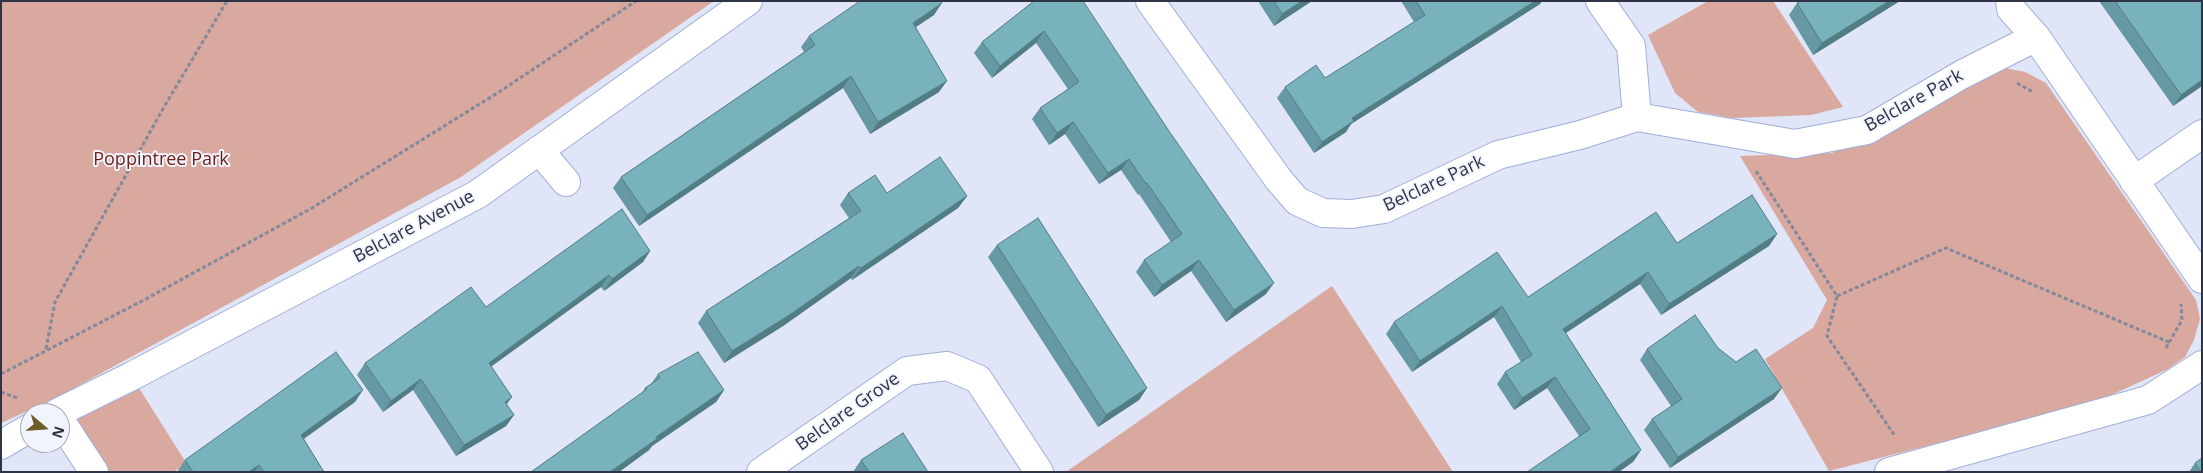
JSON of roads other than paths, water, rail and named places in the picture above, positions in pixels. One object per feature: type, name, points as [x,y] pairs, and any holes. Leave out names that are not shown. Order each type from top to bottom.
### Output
[{"type":"street","name":"Belclare Avenue","points":[[70,407],[132,376],[478,194],[748,1]]},
{"type":"street","name":"Belclare Park","points":[[1150,1],[1279,180],[1297,201],[1323,213],[1352,214],[1384,209],[1498,155],[1580,135],[1637,117],[1795,144],[1867,130],[1961,75],[2036,37]]},
{"type":"street","points":[[1600,1],[1631,46],[1637,117]]},
{"type":"street","points":[[2010,1],[2011,9],[2036,37],[2202,278]]},
{"type":"street","points":[[2134,181],[2202,134]]},
{"type":"street","points":[[539,150],[566,182]]},
{"type":"street","points":[[1902,468],[2148,400],[2202,365]]},
{"type":"street","name":"Belclare Grove","points":[[761,472],[907,371],[947,366],[978,379],[1039,472]]},
{"type":"street","points":[[1,445],[20,434]]},
{"type":"street","points":[[70,435],[94,472]]},
{"type":"park label","name":"Poppintree Park","points":[[161,160]]}]
